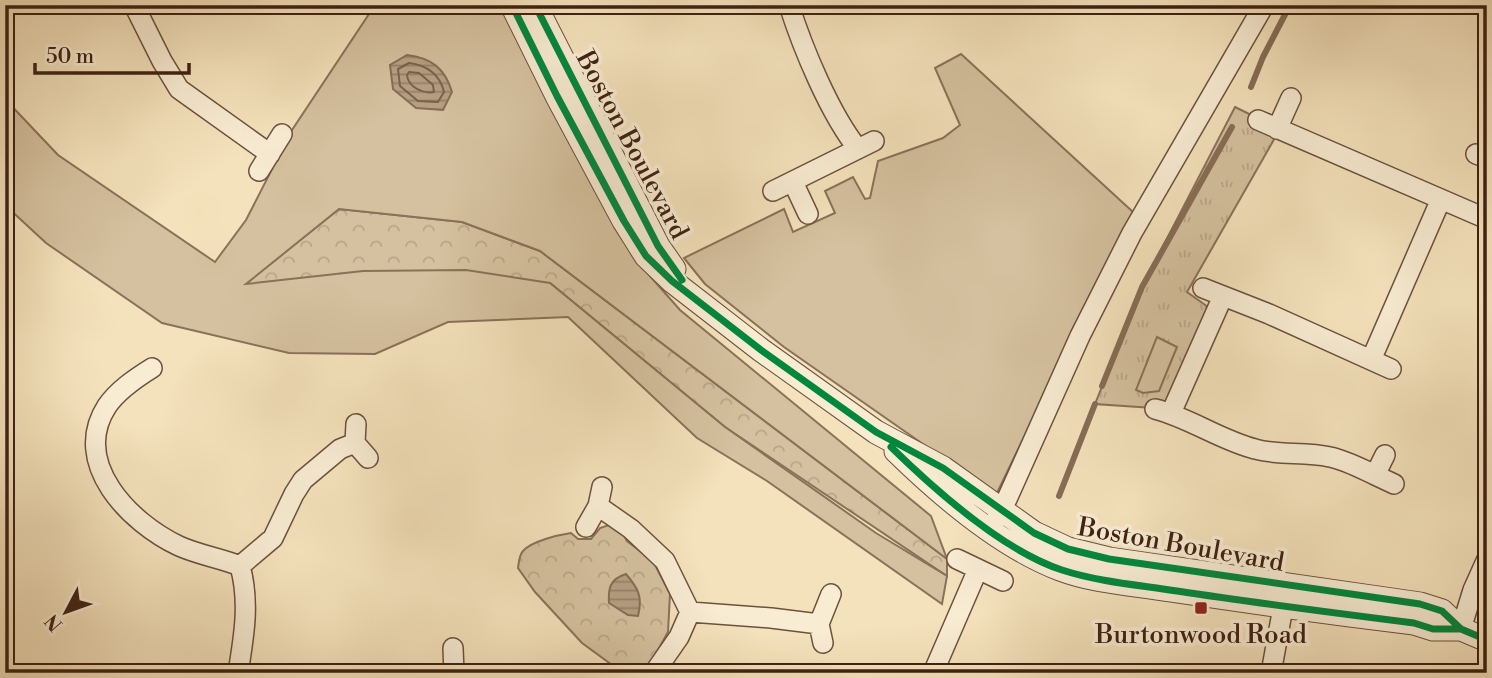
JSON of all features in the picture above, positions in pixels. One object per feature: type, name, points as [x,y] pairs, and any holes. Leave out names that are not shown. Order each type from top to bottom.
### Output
[{"type":"street","points":[[134,5],[162,61],[180,89],[270,154]]},
{"type":"street","name":"Boston Boulevard","points":[[512,5],[624,221],[646,257],[697,302],[876,432],[930,484],[996,520],[1087,554],[1420,604],[1442,611],[1461,629],[1487,640]]},
{"type":"street","name":"Boston Boulevard","points":[[535,5],[658,246],[697,302]]},
{"type":"street","points":[[773,191],[866,145],[846,134],[810,61],[789,5]]},
{"type":"street","points":[[996,520],[1080,335],[1132,233],[1264,5]]},
{"type":"street","points":[[1277,128],[1291,98]]},
{"type":"street","points":[[1258,120],[1487,219]]},
{"type":"street","points":[[259,171],[282,134]]},
{"type":"street","points":[[793,182],[808,214]]},
{"type":"street","points":[[1371,360],[1441,200]]},
{"type":"street","points":[[1203,288],[1391,369]]},
{"type":"street","points":[[1223,296],[1163,411],[1254,449],[1329,457],[1394,484]]},
{"type":"street","points":[[154,367],[119,392],[107,406],[97,436],[102,473],[110,489],[124,506],[156,533],[190,550],[240,566]]},
{"type":"street","points":[[240,566],[273,538],[293,494],[303,481],[356,434],[368,458]]},
{"type":"street","points":[[1375,475],[1385,455]]},
{"type":"street","points":[[586,527],[600,497],[665,561],[690,611]]},
{"type":"street","name":"Boston Boulevard","points":[[996,520],[1024,553],[1061,570],[1080,575],[1284,607],[1414,622],[1433,629],[1461,629]]},
{"type":"street","points":[[1461,629],[1473,590],[1487,558]]},
{"type":"street","points":[[957,559],[1003,581]]},
{"type":"street","points":[[238,673],[247,594],[240,566]]},
{"type":"street","points":[[933,673],[978,569]]},
{"type":"street","points":[[1271,673],[1287,584]]},
{"type":"street","points":[[690,611],[771,618],[821,634],[831,594]]},
{"type":"street","points":[[654,673],[678,637],[690,611]]},
{"type":"street","points":[[453,648],[454,673]]},
{"type":"green space","points":[[375,5],[506,5],[633,257],[680,310],[931,516],[947,559],[540,251],[462,222],[339,209],[246,284],[363,271],[466,270],[550,283],[725,427],[876,533],[947,576],[942,604],[767,481],[697,438],[568,317],[448,322],[375,354],[289,353],[162,323],[46,243],[5,205],[5,99],[58,155],[215,262],[246,220],[292,130]]},
{"type":"green space","points":[[961,54],[1133,212],[996,495],[784,347],[705,284],[684,258],[784,209],[793,232],[835,213],[825,191],[853,177],[865,199],[870,198],[878,161],[943,138],[960,125],[935,68]]},
{"type":"green space","points":[[1235,107],[1280,129],[1187,292],[1215,312],[1168,409],[1095,404],[1142,287]]},
{"type":"green space","points":[[339,209],[462,222],[540,251],[947,559],[947,576],[725,427],[550,283],[245,284]]},
{"type":"green space","points":[[1157,337],[1177,347],[1159,391],[1143,393],[1136,390]]},
{"type":"green space","points":[[612,524],[622,532],[627,541],[653,561],[670,594],[668,632],[645,673],[623,673],[582,643],[535,592],[518,568],[522,553],[532,544],[571,533],[578,539],[591,539],[600,528]]},
{"type":"water","points":[[407,55],[430,62],[445,77],[452,92],[443,110],[416,108],[393,89],[390,65]]},
{"type":"water","points":[[626,574],[638,593],[638,616],[628,615],[609,603],[611,585]]},
{"type":"waterway","points":[[1251,87],[1290,5]]},
{"type":"waterway","points":[[1102,386],[1142,287],[1232,127]]},
{"type":"waterway","points":[[1059,496],[1095,404]]},
{"type":"cycle path","points":[[512,5],[557,96],[624,221],[646,256],[672,281],[761,350],[876,432],[943,468],[1034,533],[1068,549],[1109,559],[1420,604],[1442,611],[1461,629],[1487,640]]},
{"type":"cycle path","points":[[535,5],[658,246],[682,280]]},
{"type":"cycle path","points":[[891,447],[949,499],[994,534],[1017,549],[1062,570],[1119,583],[1414,623],[1433,629],[1461,629]]},
{"type":"place","name":"Burtonwood Road","points":[[1201,608]]}]
